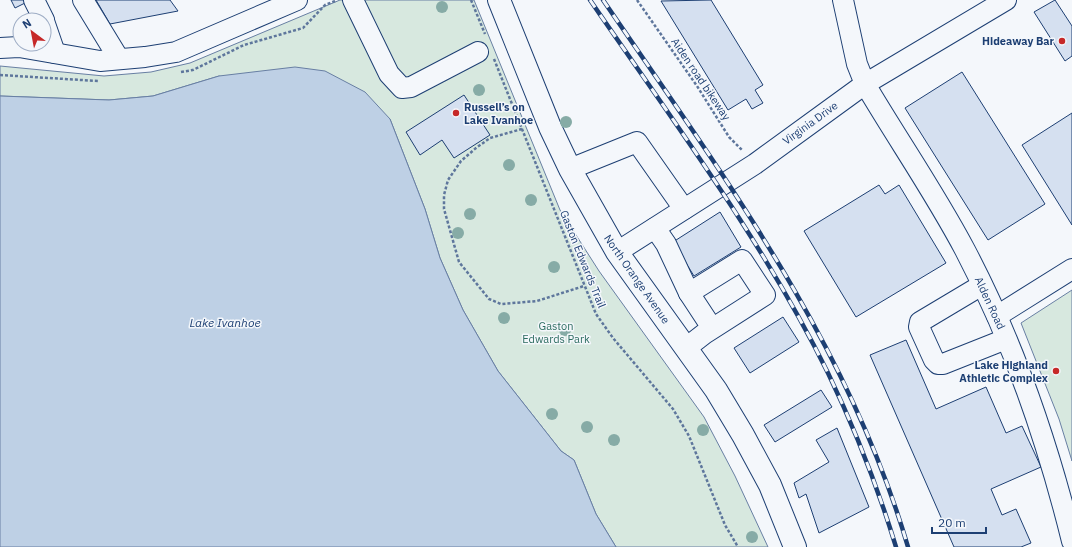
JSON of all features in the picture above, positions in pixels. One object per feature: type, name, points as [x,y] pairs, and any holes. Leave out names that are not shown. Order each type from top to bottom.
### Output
[{"type":"main road","name":"North Orange Avenue","points":[[499,0],[550,127],[570,169],[617,252],[716,390],[743,435],[770,486],[795,547]]},
{"type":"street","points":[[34,0],[40,12]]},
{"type":"street","points":[[83,0],[119,59]]},
{"type":"street","points":[[0,48],[19,47],[100,61],[145,58],[176,52],[297,0]]},
{"type":"street","points":[[353,0],[389,74],[402,88],[411,87],[486,49]]},
{"type":"street","name":"Alden Road","points":[[843,0],[857,64],[865,84],[935,197],[965,250],[997,316],[1051,460],[1072,541]]},
{"type":"street","name":"Virginia Drive","points":[[617,252],[756,162],[865,84],[1006,0]]},
{"type":"street","points":[[52,44],[55,53]]},
{"type":"street","points":[[570,169],[636,142],[684,209]]},
{"type":"street","points":[[655,228],[666,244],[689,293],[712,328]]},
{"type":"street","points":[[686,348],[712,328],[765,295],[742,260],[689,293]]},
{"type":"street","points":[[997,316],[1072,269]]},
{"type":"street","points":[[982,285],[920,322],[919,326],[934,360],[938,364],[944,364],[1006,338]]},
{"type":"path","name":"Gaston Edwards Trail","points":[[471,0],[486,49],[522,130],[596,314],[613,338],[673,409],[689,436],[725,525],[738,547]]},
{"type":"path","name":"Aiden road bikeway","points":[[637,0],[697,86],[729,138],[756,162]]},
{"type":"path","points":[[522,130],[490,138],[481,144],[461,161],[448,180],[444,195],[444,209],[459,262],[489,298],[501,304],[537,301],[584,286]]},
{"type":"green space","name":"Gaston Edwards Park","points":[[340,0],[474,0],[560,210],[599,271],[704,417],[735,476],[768,547],[616,547],[596,514],[574,460],[561,451],[498,371],[463,310],[440,258],[425,209],[390,119],[219,76],[153,96],[109,100],[0,96],[0,66],[104,76],[151,72],[190,63]]},
{"type":"green space","name":"Lake Highland Athletic Complex","points":[[1072,290],[1072,461],[1059,419],[1021,323]]},
{"type":"water","name":"Lake Ivanhoe","points":[[295,67],[325,71],[365,92],[390,119],[425,209],[440,258],[463,310],[498,371],[561,451],[574,460],[596,514],[616,547],[0,547],[0,96],[109,100],[153,96],[219,76]]},
{"type":"building","points":[[11,0],[31,0],[15,8]]},
{"type":"building","points":[[96,0],[170,0],[178,11],[110,24]]},
{"type":"building","points":[[711,0],[763,85],[755,90],[763,103],[752,109],[746,99],[728,110],[661,1]]},
{"type":"building","name":"Hideaway Bar","points":[[1055,0],[1072,26],[1072,56],[1065,61],[1034,12]]},
{"type":"building","points":[[962,72],[1045,204],[988,240],[905,108]]},
{"type":"building","name":"Russell’s on Lake Ivanhoe","points":[[464,95],[490,135],[454,158],[442,140],[420,155],[406,132]]},
{"type":"building","points":[[1072,113],[1072,225],[1022,145]]},
{"type":"building","points":[[879,185],[885,194],[899,185],[946,263],[856,317],[804,231]]},
{"type":"building","points":[[720,212],[741,247],[694,276],[673,242]]},
{"type":"building","points":[[783,317],[799,342],[750,373],[734,348]]},
{"type":"building","points":[[906,340],[936,409],[986,387],[1006,433],[1022,426],[1041,467],[991,489],[1002,515],[1016,509],[1031,543],[1021,547],[954,547],[870,355]]},
{"type":"building","points":[[821,390],[832,407],[775,442],[764,425]]},
{"type":"building","points":[[837,428],[869,507],[819,533],[806,494],[799,498],[794,483],[829,462],[816,440]]},
{"type":"railway","points":[[590,0],[716,182],[775,276],[803,324],[828,373],[857,437],[882,503],[896,547]]},
{"type":"railway","points":[[603,0],[736,195],[778,262],[817,330],[852,400],[883,472],[908,547]]},
{"type":"place","name":"Hideaway Bar","points":[[1062,41]]},
{"type":"place","name":"Russell’s on Lake Ivanhoe","points":[[456,113]]},
{"type":"place","name":"Lake Highland Athletic Complex","points":[[1056,371]]}]
